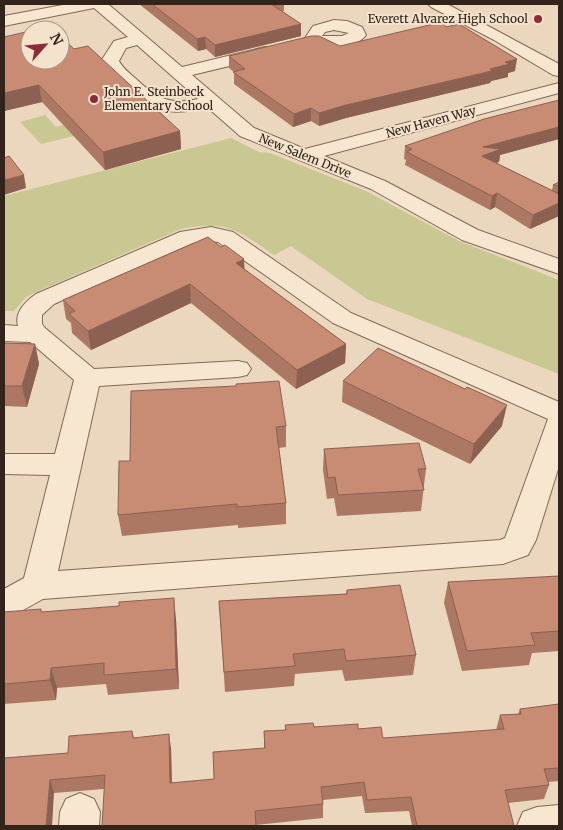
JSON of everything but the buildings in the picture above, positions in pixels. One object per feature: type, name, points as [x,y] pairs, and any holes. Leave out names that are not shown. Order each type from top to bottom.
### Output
[{"type":"street","points":[[4,21],[90,4]]},
{"type":"street","name":"New Salem Drive","points":[[99,4],[247,132],[378,185],[470,235],[553,259]]},
{"type":"street","points":[[453,5],[559,58]]},
{"type":"street","points":[[453,5],[559,72]]},
{"type":"street","points":[[140,39],[120,45],[110,61],[111,65],[151,102],[177,108],[210,101]]},
{"type":"street","points":[[179,73],[311,41]]},
{"type":"street","name":"New Haven Way","points":[[304,156],[559,88]]},
{"type":"street","points":[[238,369],[88,378],[36,334],[28,321],[32,310],[44,299],[188,237],[217,235],[225,237],[342,318],[559,413]]},
{"type":"street","points":[[4,333],[36,334]]},
{"type":"street","points":[[38,586],[88,378]]},
{"type":"street","points":[[4,604],[38,586],[503,552],[516,546],[520,540],[559,423]]},
{"type":"street","points":[[4,464],[67,464]]},
{"type":"street","points":[[537,826],[559,824]]},
{"type":"shaded area","points":[[45,115],[56,127],[91,118],[102,129],[41,144],[20,122]]},
{"type":"shaded area","points":[[231,138],[259,152],[270,153],[366,191],[459,241],[559,280],[559,374],[367,299],[291,246],[274,255],[241,233],[221,227],[209,226],[181,229],[34,293],[26,297],[14,311],[4,311],[4,196]]},
{"type":"place","name":"Everett Alvarez High School","points":[[538,19]]},
{"type":"place","name":"John E. Steinbeck Elementary School","points":[[94,99]]}]
